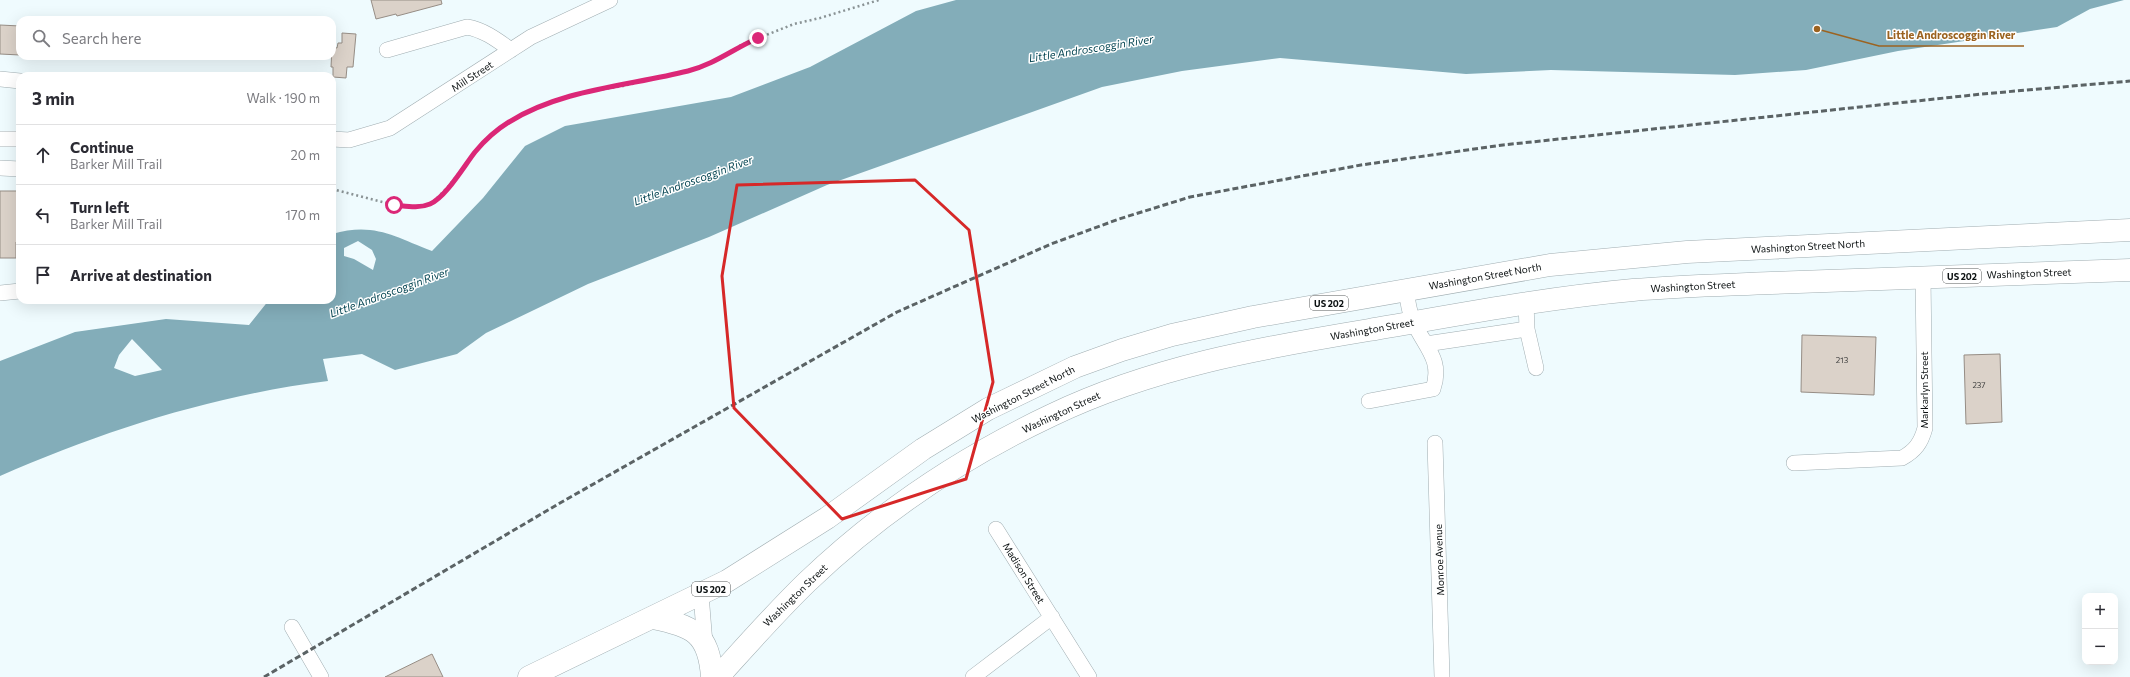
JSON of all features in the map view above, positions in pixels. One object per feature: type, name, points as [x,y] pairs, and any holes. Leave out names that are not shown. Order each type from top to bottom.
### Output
[{"type":"highway","name":"Washington Street North","points":[[701,594],[727,581],[777,550],[923,449],[988,409],[1049,378],[1122,350],[1172,335],[1253,317],[1550,265],[1680,252],[2130,230]]},
{"type":"highway","name":"Washington Street","points":[[718,677],[770,618],[809,580],[859,538],[936,481],[1015,434],[1085,400],[1151,375],[1200,362],[1278,345],[1526,303],[1637,290],[1923,277],[2130,270]]},
{"type":"highway","name":"US 202","points":[[529,677],[701,594]]},
{"type":"highway","points":[[652,618],[685,626],[695,633],[705,644],[711,658],[712,677]]},
{"type":"street","name":"Mill Street","points":[[336,139],[349,140],[390,128],[531,37],[610,0]]},
{"type":"street","points":[[386,50],[466,27],[476,29],[494,37],[511,50]]},
{"type":"street","points":[[0,79],[16,81]]},
{"type":"street","points":[[0,139],[16,139]]},
{"type":"street","points":[[0,168],[16,169]]},
{"type":"street","name":"Markarlyn Street","points":[[1794,463],[1902,458],[1911,453],[1918,446],[1925,428],[1923,277]]},
{"type":"street","points":[[1369,400],[1433,389],[1437,376],[1433,356],[1413,322],[1406,290]]},
{"type":"street","points":[[0,293],[16,291]]},
{"type":"street","points":[[1526,303],[1527,329],[1536,368]]},
{"type":"street","points":[[1426,344],[1527,329]]},
{"type":"street","name":"Monroe Avenue","points":[[1435,443],[1442,677]]},
{"type":"street","name":"Madison Street","points":[[996,529],[1089,677]]},
{"type":"street","points":[[701,594],[705,644]]},
{"type":"street","points":[[973,677],[1052,617]]},
{"type":"street","points":[[292,627],[321,677]]},
{"type":"path","points":[[336,191],[394,205],[416,207],[431,204],[447,188],[485,140],[510,121],[547,102],[575,94],[623,86],[689,70],[714,62],[741,45],[794,24],[820,18],[879,0]]},
{"type":"highlighted area","points":[[915,180],[969,230],[993,382],[966,479],[842,519],[734,408],[722,276],[737,185]]},
{"type":"water","points":[[956,0],[2124,0],[2090,9],[2057,27],[1898,51],[1806,70],[1735,75],[1551,70],[1466,74],[1280,58],[1182,71],[1102,87],[827,185],[709,237],[588,284],[486,333],[457,354],[395,370],[362,354],[323,359],[328,381],[244,395],[161,416],[120,429],[40,459],[0,476],[0,361],[75,332],[166,319],[249,325],[266,304],[336,304],[336,233],[347,231],[373,230],[395,236],[432,251],[483,198],[525,146],[565,126],[731,97],[810,67],[916,11]],"holes":[[[358,241],[372,250],[376,259],[373,270],[354,259],[344,256],[344,248]],[[132,339],[162,370],[135,376],[114,368],[119,355]]]},
{"type":"building","points":[[371,0],[441,0],[442,4],[397,16],[396,14],[376,19]]},
{"type":"building","points":[[0,25],[16,26],[16,55],[0,54]]},
{"type":"building","points":[[342,33],[356,34],[353,67],[347,67],[346,78],[336,77],[336,72],[333,72],[333,67],[331,67],[331,60],[336,60],[336,48],[338,43],[342,43]]},
{"type":"building","points":[[0,191],[16,191],[16,258],[0,258]]},
{"type":"building","points":[[1802,335],[1876,337],[1874,395],[1801,392]]},
{"type":"building","points":[[2000,354],[2002,422],[1966,424],[1964,355]]},
{"type":"building","points":[[432,654],[443,677],[385,677]]},
{"type":"railway","points":[[264,677],[560,503],[897,312],[1051,244],[1119,219],[1190,197],[1361,165],[1503,145],[1982,94],[2130,81]]},
{"type":"place","name":"Little Androscoggin River","points":[[1817,29]]},
{"type":"route","points":[[394,205],[416,207],[431,204],[447,188],[485,140],[510,121],[547,102],[575,94],[623,86],[689,70],[714,62],[741,45],[758,38]]}]
